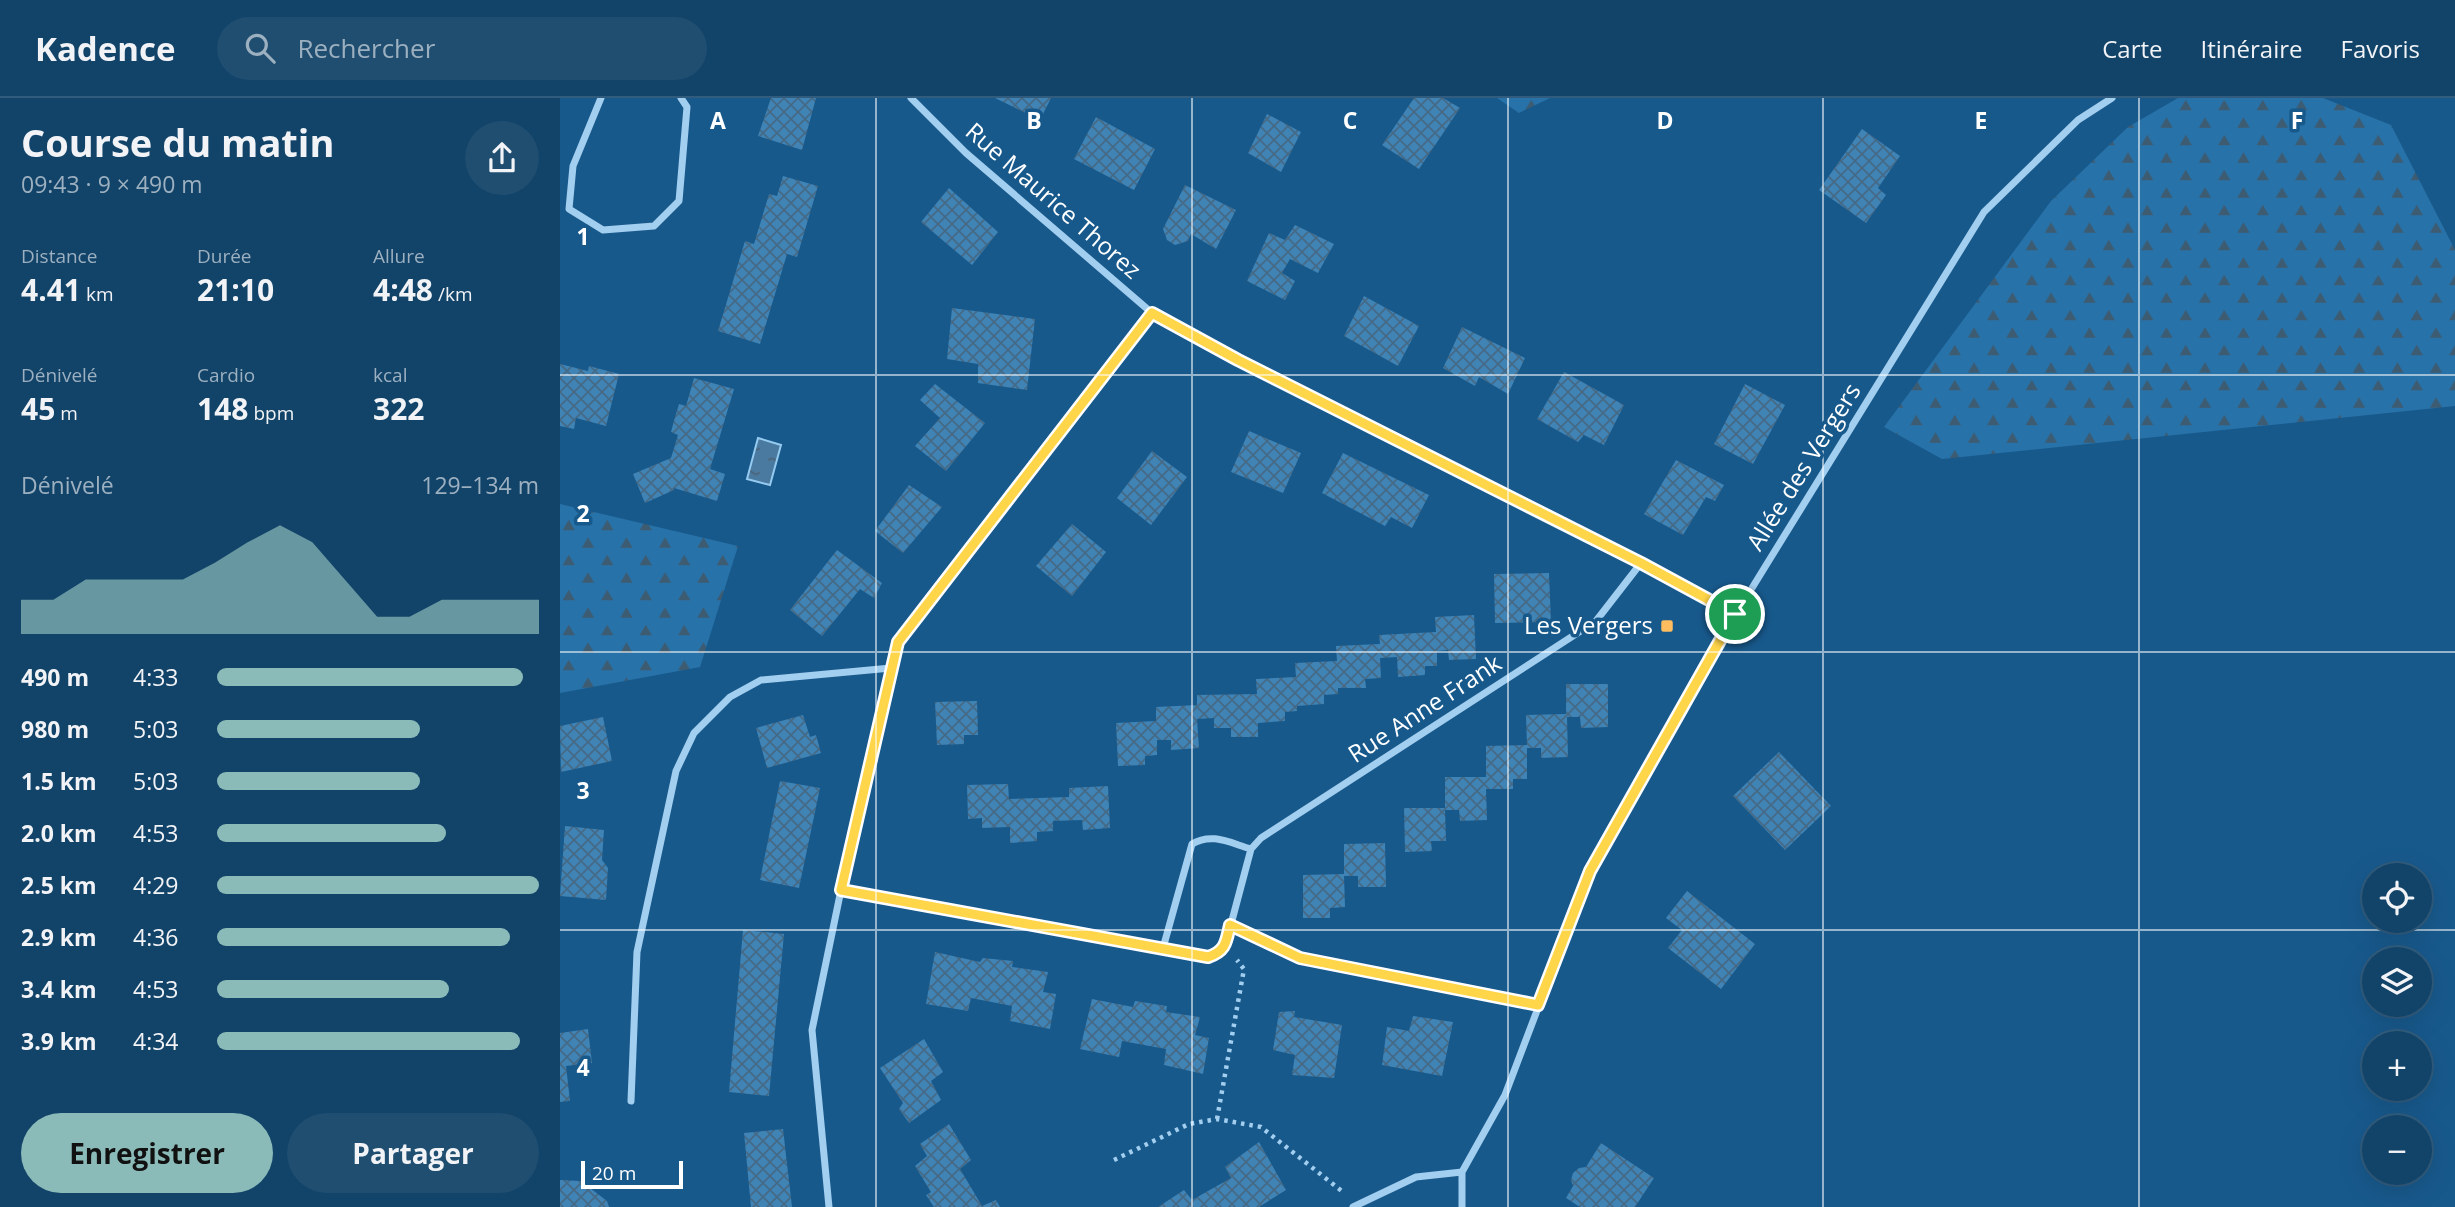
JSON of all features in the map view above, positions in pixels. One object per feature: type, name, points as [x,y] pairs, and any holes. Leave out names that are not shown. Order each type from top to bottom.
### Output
[{"type":"street","points":[[601,98],[573,166],[569,209],[603,230],[654,226],[679,201],[687,107],[681,98]]},
{"type":"street","name":"Rue Maurice Thorez","points":[[911,98],[966,153],[1152,313],[1238,360],[1641,563],[1735,614]]},
{"type":"street","name":"Allée des Vergers","points":[[1462,1207],[1462,1172],[1505,1095],[1590,871],[1735,614],[1984,212],[2078,120],[2112,98]]},
{"type":"street","points":[[829,1207],[812,1030],[898,642],[1152,313]]},
{"type":"street","name":"Rue Anne Frank","points":[[1251,849],[1261,838],[1596,621],[1641,563]]},
{"type":"street","points":[[631,1101],[637,953],[676,771],[694,733],[730,697],[761,680],[891,668]]},
{"type":"street","points":[[841,890],[1208,957],[1219,954],[1226,943],[1251,849],[1211,837],[1202,838],[1192,844],[1163,948]]},
{"type":"street","points":[[1355,1206],[1416,1177],[1462,1172]]},
{"type":"path","points":[[1230,925],[1300,958],[1538,1005]]},
{"type":"path","points":[[1217,1119],[1244,969],[1226,943]]},
{"type":"path","points":[[1114,1160],[1189,1124],[1217,1119],[1261,1127],[1355,1206]]},
{"type":"green space","points":[[1497,98],[1550,98],[1519,113]]},
{"type":"green space","points":[[2178,98],[2323,98],[2391,125],[2455,250],[2455,406],[1942,459],[1884,427],[2051,201],[2128,127]]},
{"type":"green space","points":[[560,504],[738,546],[700,667],[560,693]]},
{"type":"water","points":[[758,438],[781,445],[770,485],[747,479]]},
{"type":"building","points":[[771,98],[816,98],[802,150],[758,136]]},
{"type":"building","points":[[995,98],[1051,98],[1040,120]]},
{"type":"building","points":[[1414,98],[1443,98],[1460,108],[1419,169],[1382,145]]},
{"type":"building","points":[[1267,114],[1301,132],[1281,172],[1248,153]]},
{"type":"building","points":[[1096,117],[1155,149],[1134,190],[1074,159]]},
{"type":"building","points":[[1862,129],[1900,156],[1878,188],[1886,195],[1866,223],[1819,190]]},
{"type":"building","points":[[783,176],[818,186],[797,257],[787,254],[760,344],[718,331],[745,241],[754,244],[769,194],[777,196]]},
{"type":"building","points":[[1185,185],[1236,210],[1216,249],[1191,234],[1188,241],[1175,245],[1167,240],[1163,229]]},
{"type":"building","points":[[949,188],[998,232],[972,265],[921,222]]},
{"type":"building","points":[[1295,225],[1334,244],[1318,273],[1290,259],[1282,273],[1295,281],[1285,300],[1247,281],[1269,233],[1285,240]]},
{"type":"building","points":[[1364,296],[1419,326],[1398,366],[1344,336]]},
{"type":"building","points":[[952,308],[1035,319],[1027,390],[978,383],[978,364],[947,359]]},
{"type":"building","points":[[1462,327],[1525,358],[1508,394],[1479,377],[1475,386],[1443,368]]},
{"type":"building","points":[[560,364],[588,371],[589,366],[619,374],[606,426],[576,418],[574,429],[560,426]]},
{"type":"building","points":[[1564,372],[1624,405],[1604,445],[1584,435],[1578,442],[1537,419]]},
{"type":"building","points":[[694,378],[734,389],[710,469],[725,474],[717,501],[674,488],[645,503],[633,474],[671,458],[678,435],[671,432],[675,417],[679,404],[686,406]]},
{"type":"building","points":[[935,384],[985,423],[946,471],[915,446],[940,418],[920,400]]},
{"type":"building","points":[[1745,384],[1785,405],[1753,464],[1714,444]]},
{"type":"building","points":[[1249,431],[1301,453],[1283,493],[1231,472]]},
{"type":"building","points":[[1152,451],[1187,477],[1151,525],[1117,498]]},
{"type":"building","points":[[1343,453],[1429,495],[1412,528],[1391,517],[1385,526],[1322,493]]},
{"type":"building","points":[[1676,460],[1724,485],[1715,501],[1706,497],[1683,535],[1644,514]]},
{"type":"building","points":[[909,485],[942,507],[903,553],[875,531]]},
{"type":"building","points":[[1072,524],[1106,552],[1072,596],[1036,566]]},
{"type":"building","points":[[837,550],[882,583],[874,598],[860,589],[822,636],[790,610]]},
{"type":"building","points":[[1549,573],[1551,622],[1495,623],[1494,574]]},
{"type":"building","points":[[1474,615],[1476,659],[1449,660],[1448,650],[1437,651],[1437,666],[1425,666],[1425,675],[1398,677],[1397,657],[1380,658],[1381,678],[1365,679],[1366,688],[1338,688],[1338,694],[1324,695],[1324,704],[1297,706],[1297,711],[1285,712],[1285,721],[1258,723],[1258,737],[1231,737],[1231,728],[1214,728],[1214,718],[1197,719],[1199,748],[1171,750],[1171,740],[1157,740],[1157,755],[1145,756],[1145,765],[1118,766],[1116,723],[1156,721],[1156,707],[1197,705],[1197,695],[1257,694],[1256,679],[1296,677],[1295,663],[1337,661],[1336,646],[1380,644],[1379,635],[1436,632],[1435,617]]},
{"type":"building","points":[[1566,684],[1608,684],[1608,727],[1581,728],[1580,717],[1567,717],[1568,757],[1541,758],[1541,748],[1527,748],[1527,779],[1513,779],[1513,789],[1486,789],[1487,820],[1460,821],[1459,810],[1445,810],[1446,841],[1431,841],[1432,851],[1405,852],[1404,808],[1445,808],[1445,777],[1486,777],[1486,746],[1527,745],[1526,715],[1566,714]]},
{"type":"building","points":[[977,701],[978,735],[964,735],[964,744],[937,745],[935,702]]},
{"type":"building","points":[[803,715],[810,737],[816,735],[821,753],[767,768],[756,728]]},
{"type":"building","points":[[603,717],[612,761],[561,772],[560,726]]},
{"type":"building","points":[[1779,752],[1831,806],[1785,850],[1733,796]]},
{"type":"building","points":[[780,781],[820,788],[799,888],[760,880]]},
{"type":"building","points":[[1008,784],[1009,799],[1069,797],[1069,788],[1108,786],[1110,828],[1083,830],[1082,820],[1053,821],[1053,831],[1037,832],[1037,841],[1010,843],[1010,827],[982,828],[982,818],[968,819],[967,785]]},
{"type":"building","points":[[565,826],[604,830],[602,860],[608,868],[606,900],[560,896]]},
{"type":"building","points":[[1385,843],[1386,887],[1358,887],[1358,876],[1344,876],[1345,907],[1330,908],[1330,918],[1303,918],[1303,875],[1344,874],[1344,844]]},
{"type":"building","points":[[1687,891],[1755,944],[1721,989],[1668,948],[1682,930],[1666,918]]},
{"type":"building","points":[[743,930],[784,934],[769,1096],[729,1092]]},
{"type":"building","points":[[935,952],[980,962],[983,958],[1013,961],[1012,967],[1048,972],[1043,992],[1056,994],[1050,1029],[1010,1021],[1012,1006],[971,998],[968,1011],[926,1004]]},
{"type":"building","points":[[1092,999],[1133,1007],[1135,1001],[1167,1006],[1166,1012],[1200,1017],[1195,1035],[1209,1038],[1203,1074],[1164,1065],[1166,1049],[1122,1041],[1119,1057],[1080,1049]]},
{"type":"building","points":[[1295,1011],[1294,1017],[1342,1025],[1334,1078],[1292,1075],[1295,1055],[1273,1050],[1279,1012]]},
{"type":"building","points":[[1413,1016],[1453,1022],[1442,1076],[1382,1065],[1387,1027],[1409,1031]]},
{"type":"building","points":[[588,1029],[592,1063],[566,1066],[570,1101],[560,1102],[560,1033]]},
{"type":"building","points":[[924,1039],[943,1072],[931,1081],[941,1100],[909,1123],[899,1109],[903,1103],[880,1068]]},
{"type":"building","points":[[949,1124],[971,1160],[960,1169],[982,1206],[996,1200],[1000,1207],[934,1207],[926,1195],[931,1192],[915,1166],[927,1156],[920,1144]]},
{"type":"building","points":[[783,1129],[792,1207],[751,1207],[744,1133]]},
{"type":"building","points":[[1259,1142],[1286,1190],[1259,1207],[1158,1207],[1184,1190],[1192,1200],[1231,1178],[1225,1167]]},
{"type":"building","points":[[1601,1143],[1654,1178],[1635,1207],[1580,1207],[1566,1198],[1573,1186],[1573,1173],[1586,1167]]},
{"type":"building","points":[[560,1180],[581,1181],[607,1201],[609,1207],[560,1207]]},
{"type":"place","name":"Les Vergers","points":[[1667,626]]},
{"type":"route","points":[[1152,313],[1238,360],[1641,563],[1735,614],[1590,871],[1538,1005],[1300,958],[1230,925],[1226,943],[1219,954],[1208,957],[841,890],[898,642],[1152,313]]}]
